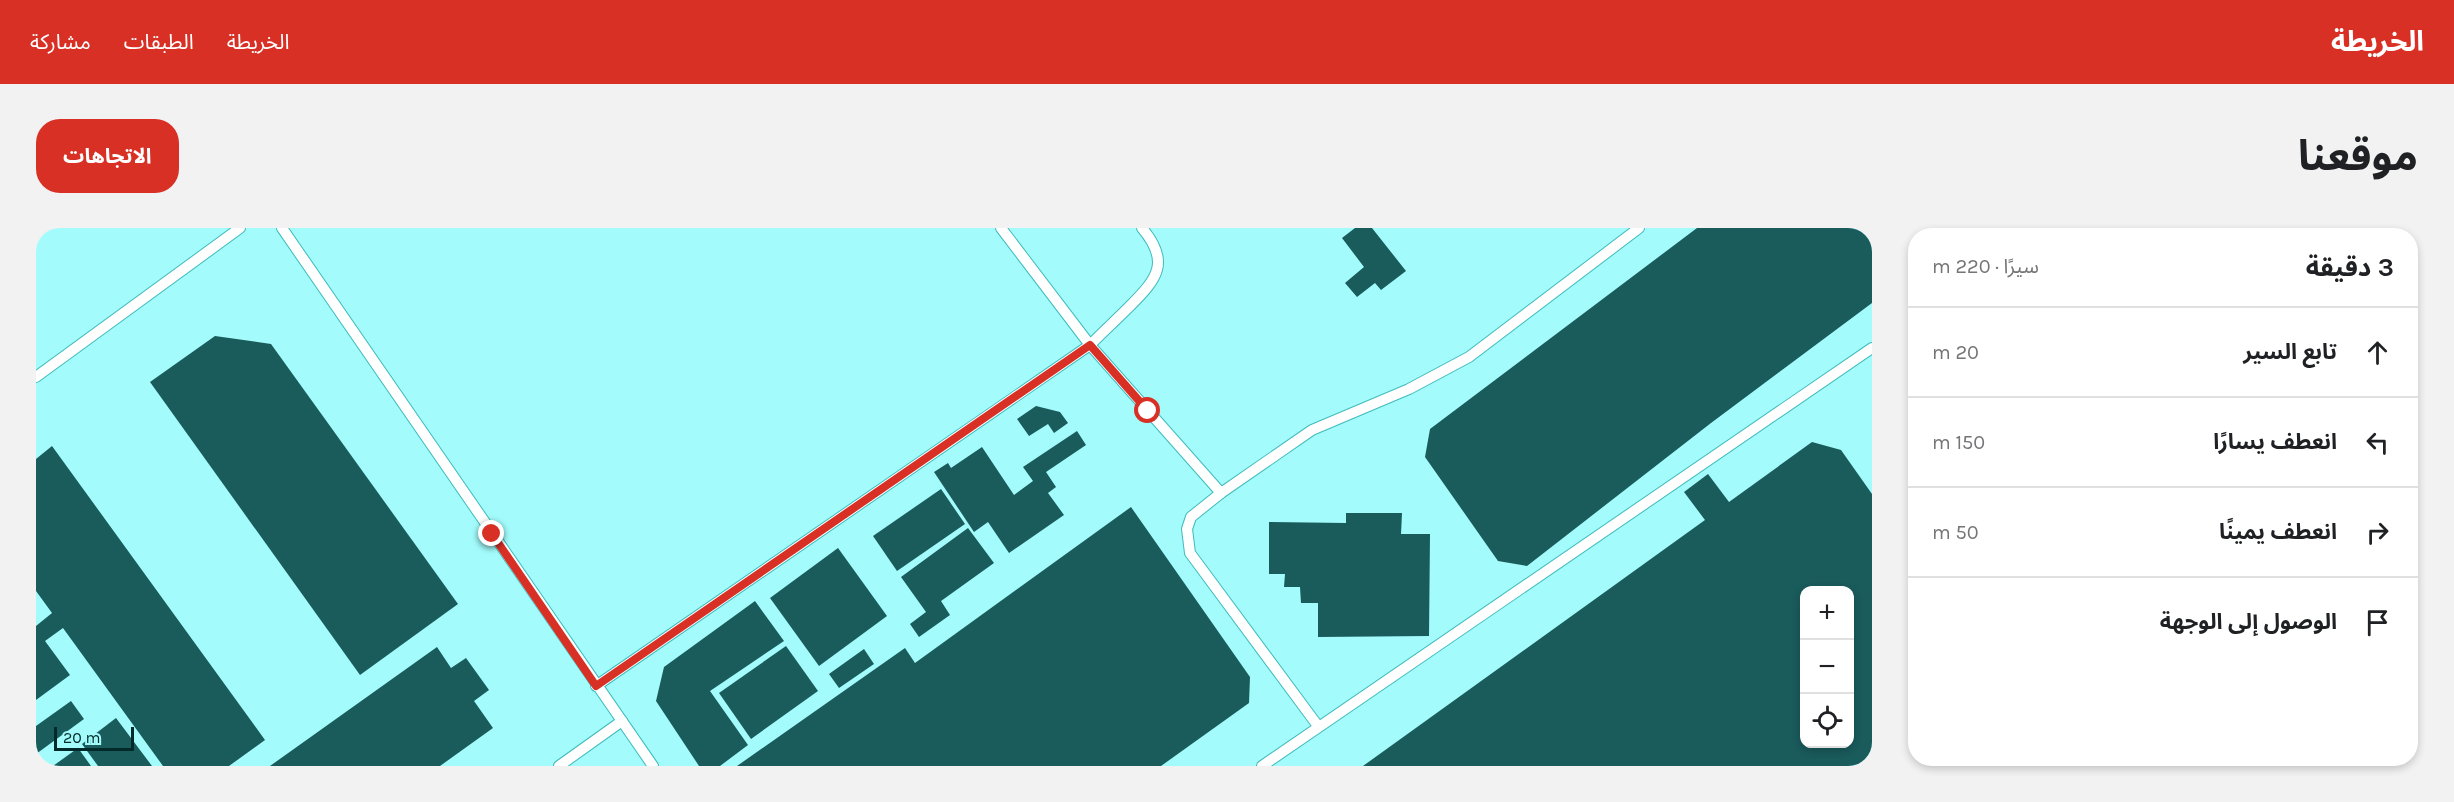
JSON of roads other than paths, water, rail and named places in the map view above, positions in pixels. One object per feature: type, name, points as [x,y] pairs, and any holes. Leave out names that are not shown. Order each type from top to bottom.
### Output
[{"type":"lane","points":[[36,377],[240,228]]},
{"type":"lane","points":[[282,228],[652,766]]},
{"type":"lane","points":[[1001,228],[1090,345],[1221,493]]},
{"type":"lane","points":[[596,686],[1090,345],[1147,289],[1158,272],[1159,262],[1155,243],[1142,228]]},
{"type":"lane","points":[[1318,726],[1190,553],[1187,529],[1191,517],[1221,493],[1312,430],[1409,389],[1469,357],[1639,228]]},
{"type":"lane","points":[[1262,766],[1872,348]]},
{"type":"lane","points":[[560,766],[622,721]]}]
